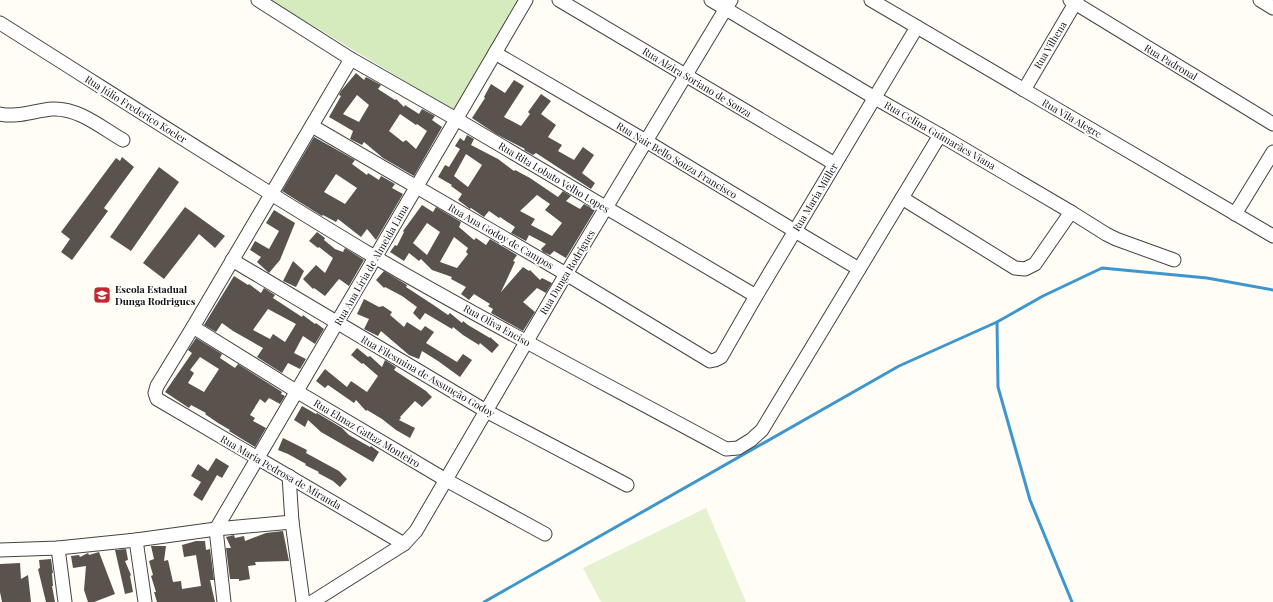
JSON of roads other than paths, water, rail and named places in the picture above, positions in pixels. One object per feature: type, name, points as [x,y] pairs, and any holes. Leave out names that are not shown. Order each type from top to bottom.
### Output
[{"type":"street","name":"Rua Rita Lobato Velho Lopes","points":[[258,0],[351,59],[456,119],[756,296]]},
{"type":"street","name":"Rua Ana Líria de Almeida Lima","points":[[216,529],[526,0]]},
{"type":"street","name":"Rua Alzira Soriano de Souza","points":[[559,0],[835,164]]},
{"type":"street","name":"Rua Celina Guimarães Viana","points":[[711,0],[728,4],[875,98],[1071,212],[1097,229],[1116,239],[1174,260]]},
{"type":"street","name":"Rua Vila Alegre","points":[[871,0],[1273,236]]},
{"type":"street","points":[[1260,0],[1273,8]]},
{"type":"street","name":"Rua Vilhena","points":[[1024,90],[1074,1]]},
{"type":"street","name":"Rua Padronal","points":[[1074,1],[1273,124]]},
{"type":"street","name":"Rua Dunga Rodrigues","points":[[312,602],[404,544],[416,531],[566,274],[728,4]]},
{"type":"street","name":"Rua Júlio Frederico Koeler","points":[[0,23],[271,194]]},
{"type":"street","name":"Rua Maria Müller","points":[[710,361],[721,357],[756,296],[918,27]]},
{"type":"street","name":"Rua Nair Bello Souza Francisco","points":[[495,53],[646,141],[859,269]]},
{"type":"street","points":[[193,327],[351,59]]},
{"type":"street","points":[[0,114],[22,115],[52,109],[66,109],[81,115],[123,140]]},
{"type":"street","name":"Rua Ana Godoy de Campos","points":[[312,126],[566,274],[710,361]]},
{"type":"street","points":[[859,269],[940,135]]},
{"type":"street","points":[[1235,214],[1273,152]]},
{"type":"street","name":"Rua Oliva Enciso","points":[[271,194],[375,257],[526,342],[726,449],[738,448],[751,440],[762,430],[859,269]]},
{"type":"street","points":[[902,198],[1014,268],[1025,269],[1035,264],[1071,212]]},
{"type":"street","name":"Rua Filesmina de Assunção Godoy","points":[[232,260],[486,411],[627,484]]},
{"type":"street","name":"Rua Elmaz Gattaz Monteiro","points":[[193,327],[296,391],[446,480],[545,534]]},
{"type":"street","name":"Rua Maria Pedrosa de Miranda","points":[[193,327],[157,386],[155,393],[157,399],[404,544]]},
{"type":"street","points":[[289,476],[292,522],[303,602]]},
{"type":"street","points":[[0,550],[58,548],[136,540],[216,529],[292,522]]},
{"type":"street","points":[[216,529],[224,602]]},
{"type":"street","points":[[136,540],[145,602]]},
{"type":"street","points":[[58,548],[64,602]]},
{"type":"waterway","points":[[484,602],[899,366],[997,322],[1043,296],[1102,268],[1207,278],[1273,290]]},
{"type":"waterway","points":[[997,322],[998,387],[1030,500],[1072,602]]},
{"type":"place","name":"Escola Estadual Dunga Rodrigues","points":[[102,295]]}]
